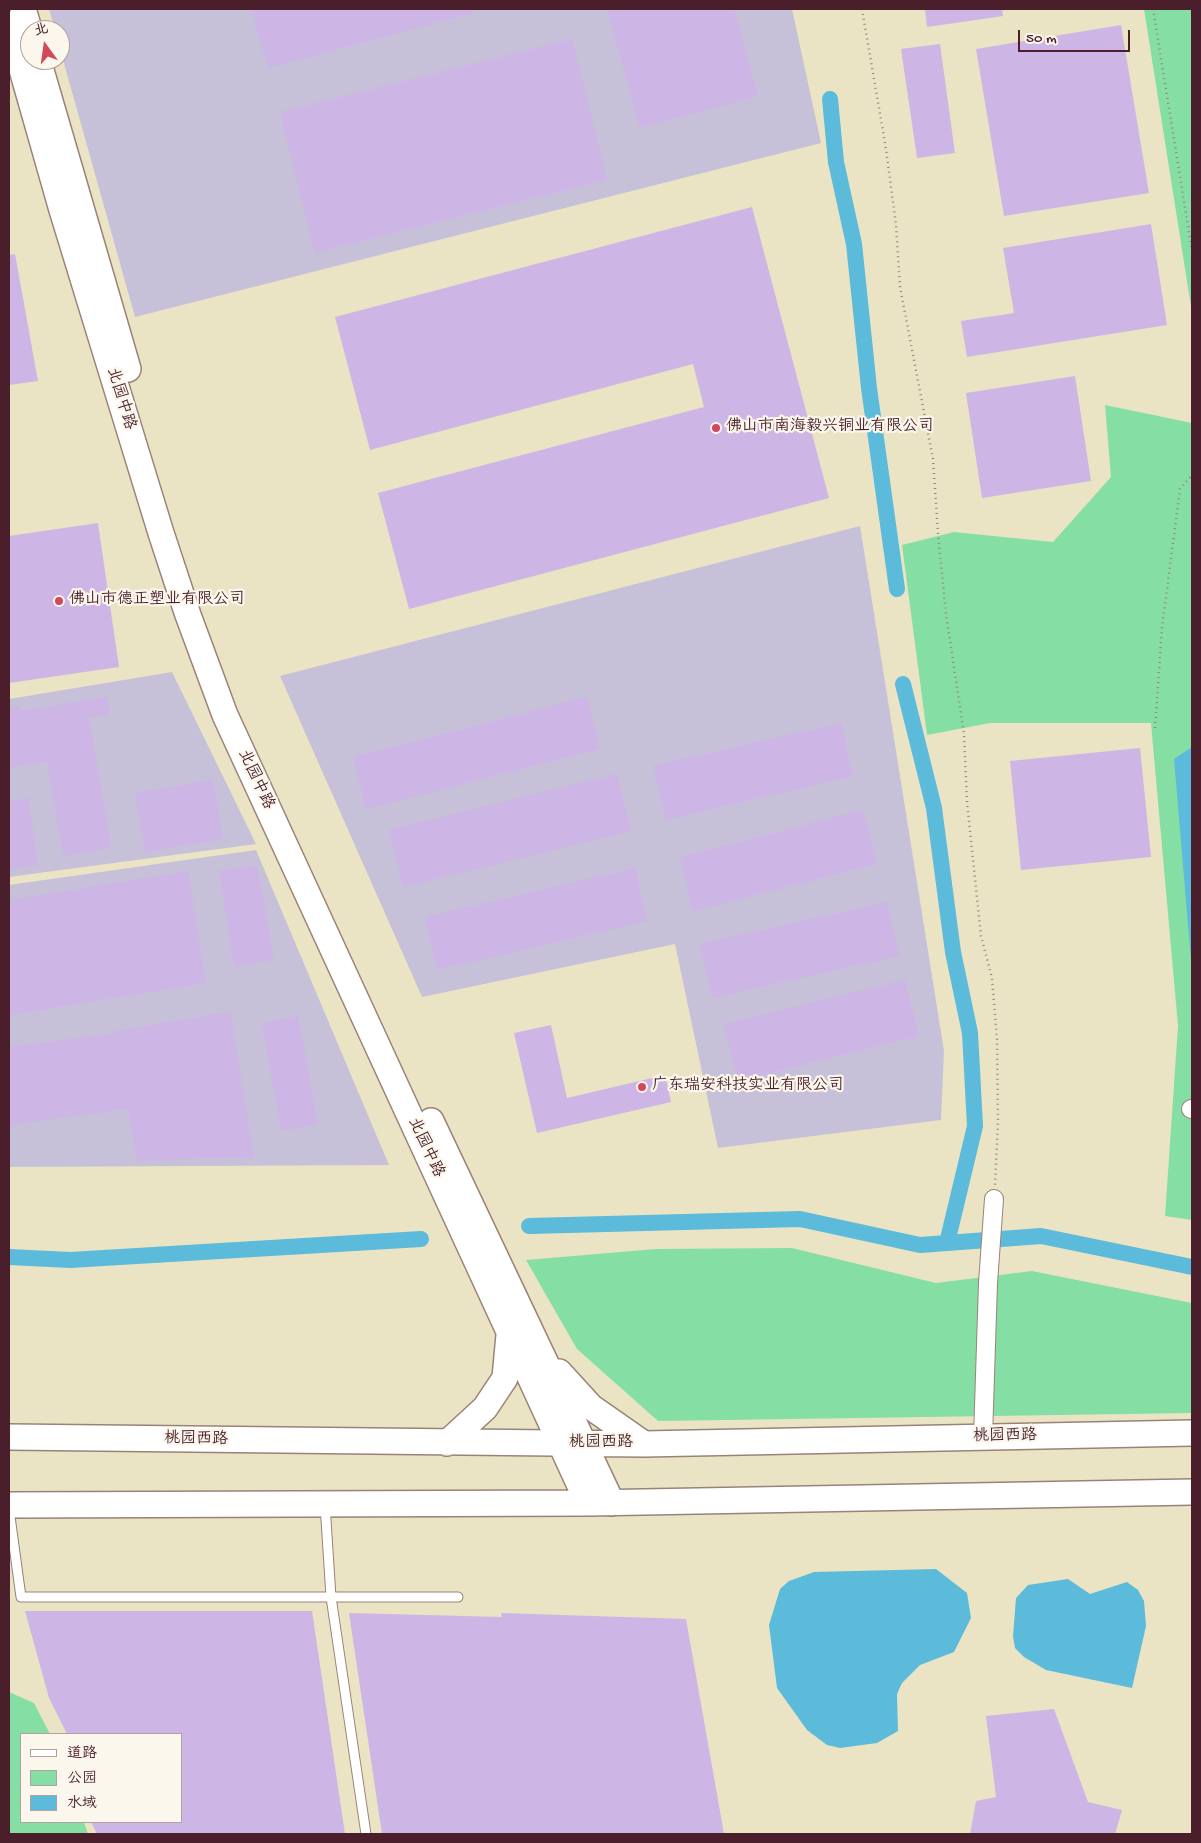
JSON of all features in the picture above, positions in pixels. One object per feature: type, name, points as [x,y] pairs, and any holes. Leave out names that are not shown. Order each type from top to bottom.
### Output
[{"type":"street","name":"北园中路","points":[[9,24],[62,210],[160,532],[222,706],[509,1332],[572,1444],[600,1503]]},
{"type":"street","name":"北园中路","points":[[41,70],[175,528],[201,610],[239,709],[338,925],[541,1353],[572,1444]]},
{"type":"street","points":[[983,1437],[988,1283],[994,1199]]},
{"type":"street","points":[[447,1443],[485,1408],[506,1378],[509,1332]]},
{"type":"street","points":[[541,1353],[590,1406],[644,1444]]},
{"type":"street","name":"桃园西路","points":[[9,1437],[644,1444],[1192,1433]]},
{"type":"street","points":[[9,1505],[600,1503],[1192,1492]]},
{"type":"lane","points":[[325,1504],[331,1597],[366,1834]]},
{"type":"lane","points":[[9,1510],[21,1597],[458,1597]]},
{"type":"path","points":[[862,9],[886,149],[896,225],[900,287],[933,459],[942,574],[964,734],[968,802],[981,936],[992,978],[997,1039],[998,1122],[994,1199]]},
{"type":"path","points":[[1153,9],[1192,250]]},
{"type":"path","points":[[1155,728],[1162,628],[1180,489],[1192,474]]},
{"type":"shaded area","points":[[49,9],[792,9],[821,143],[135,317],[66,70],[70,70],[70,20],[52,20]]},
{"type":"shaded area","points":[[860,526],[944,1051],[941,1120],[718,1148],[675,944],[422,997],[280,676]]},
{"type":"shaded area","points":[[172,672],[256,844],[9,877],[9,699]]},
{"type":"shaded area","points":[[256,850],[389,1165],[9,1167],[9,885]]},
{"type":"green space","points":[[1144,9],[1192,9],[1192,313]]},
{"type":"green space","points":[[1105,405],[1192,423],[1192,1220],[1165,1216],[1178,1026],[1151,723],[990,723],[927,735],[902,545],[954,532],[1053,542],[1111,477]]},
{"type":"green space","points":[[792,1248],[936,1283],[1032,1271],[1192,1303],[1192,1413],[658,1421],[577,1349],[526,1260],[656,1249]]},
{"type":"green space","points":[[9,1692],[34,1703],[49,1733],[20,1733],[20,1823],[84,1823],[88,1834],[9,1834]]},
{"type":"water","points":[[1192,747],[1192,972],[1174,759]]},
{"type":"water","points":[[936,1569],[967,1593],[971,1618],[954,1652],[920,1665],[902,1683],[897,1694],[898,1731],[877,1743],[840,1748],[827,1745],[807,1730],[777,1688],[769,1625],[780,1589],[789,1581],[814,1572]]},
{"type":"water","points":[[1068,1579],[1090,1594],[1127,1582],[1138,1590],[1144,1601],[1146,1626],[1132,1688],[1046,1670],[1024,1657],[1015,1648],[1013,1636],[1016,1598],[1028,1585]]},
{"type":"building","points":[[251,9],[473,9],[473,13],[268,68]]},
{"type":"building","points":[[607,9],[734,9],[758,96],[640,128]]},
{"type":"building","points":[[925,9],[1002,9],[1003,16],[927,27]]},
{"type":"building","points":[[1121,25],[1149,193],[1004,216],[976,49]]},
{"type":"building","points":[[572,39],[607,180],[315,253],[280,112]]},
{"type":"building","points":[[940,44],[955,153],[917,158],[901,49]]},
{"type":"building","name":"佛山市南海毅兴铜业有限公司","points":[[752,207],[829,498],[409,609],[378,493],[704,407],[693,364],[370,450],[335,317]]},
{"type":"building","points":[[1151,224],[1167,325],[967,357],[961,321],[1014,313],[1003,248]]},
{"type":"building","points":[[15,254],[38,381],[9,385],[9,255]]},
{"type":"building","points":[[1075,376],[1091,481],[982,498],[966,393]]},
{"type":"building","name":"佛山市德正塑业有限公司","points":[[98,523],[119,667],[9,683],[9,536]]},
{"type":"building","points":[[107,697],[110,714],[89,718],[111,848],[63,856],[47,761],[9,768],[9,708],[19,706],[20,711]]},
{"type":"building","points":[[587,697],[600,749],[366,809],[353,757]]},
{"type":"building","points":[[841,723],[853,776],[666,820],[653,766]]},
{"type":"building","points":[[1140,748],[1151,857],[1021,870],[1010,761]]},
{"type":"building","points":[[617,774],[631,831],[403,887],[389,830]]},
{"type":"building","points":[[213,780],[223,839],[145,852],[135,793]]},
{"type":"building","points":[[28,798],[38,865],[9,869],[9,801]]},
{"type":"building","points":[[863,810],[877,864],[693,911],[680,857]]},
{"type":"building","points":[[257,865],[274,960],[234,966],[219,871]]},
{"type":"building","points":[[635,868],[647,921],[437,970],[425,917]]},
{"type":"building","points":[[188,871],[206,983],[9,1015],[9,900]]},
{"type":"building","points":[[887,902],[899,956],[712,998],[700,944]]},
{"type":"building","points":[[905,980],[919,1036],[738,1081],[724,1024]]},
{"type":"building","points":[[230,1012],[254,1157],[137,1161],[128,1109],[9,1125],[9,1047],[115,1033],[115,1031]]},
{"type":"building","points":[[298,1016],[318,1124],[281,1131],[262,1023]]},
{"type":"building","name":"广东瑞安科技实业有限公司","points":[[551,1025],[567,1098],[665,1075],[671,1102],[537,1133],[514,1033]]},
{"type":"building","points":[[25,1611],[312,1611],[345,1834],[97,1834],[92,1823],[182,1823],[182,1733],[66,1733],[49,1698]]},
{"type":"building","points":[[349,1613],[502,1617],[501,1613],[686,1619],[724,1834],[382,1834]]},
{"type":"building","points":[[1054,1709],[1088,1802],[1122,1810],[1115,1834],[970,1834],[976,1801],[996,1797],[986,1716]]},
{"type":"waterway","points":[[830,99],[836,162],[854,244],[869,388],[897,589]]},
{"type":"waterway","points":[[903,684],[934,808],[953,952],[970,1033],[975,1126],[947,1243]]},
{"type":"waterway","points":[[529,1226],[800,1219],[920,1245],[1041,1236],[1192,1267]]},
{"type":"waterway","points":[[9,1257],[70,1260],[421,1239]]},
{"type":"place","name":"佛山市南海毅兴铜业有限公司","points":[[716,428]]},
{"type":"place","name":"佛山市德正塑业有限公司","points":[[59,601]]},
{"type":"place","name":"广东瑞安科技实业有限公司","points":[[642,1087]]}]
